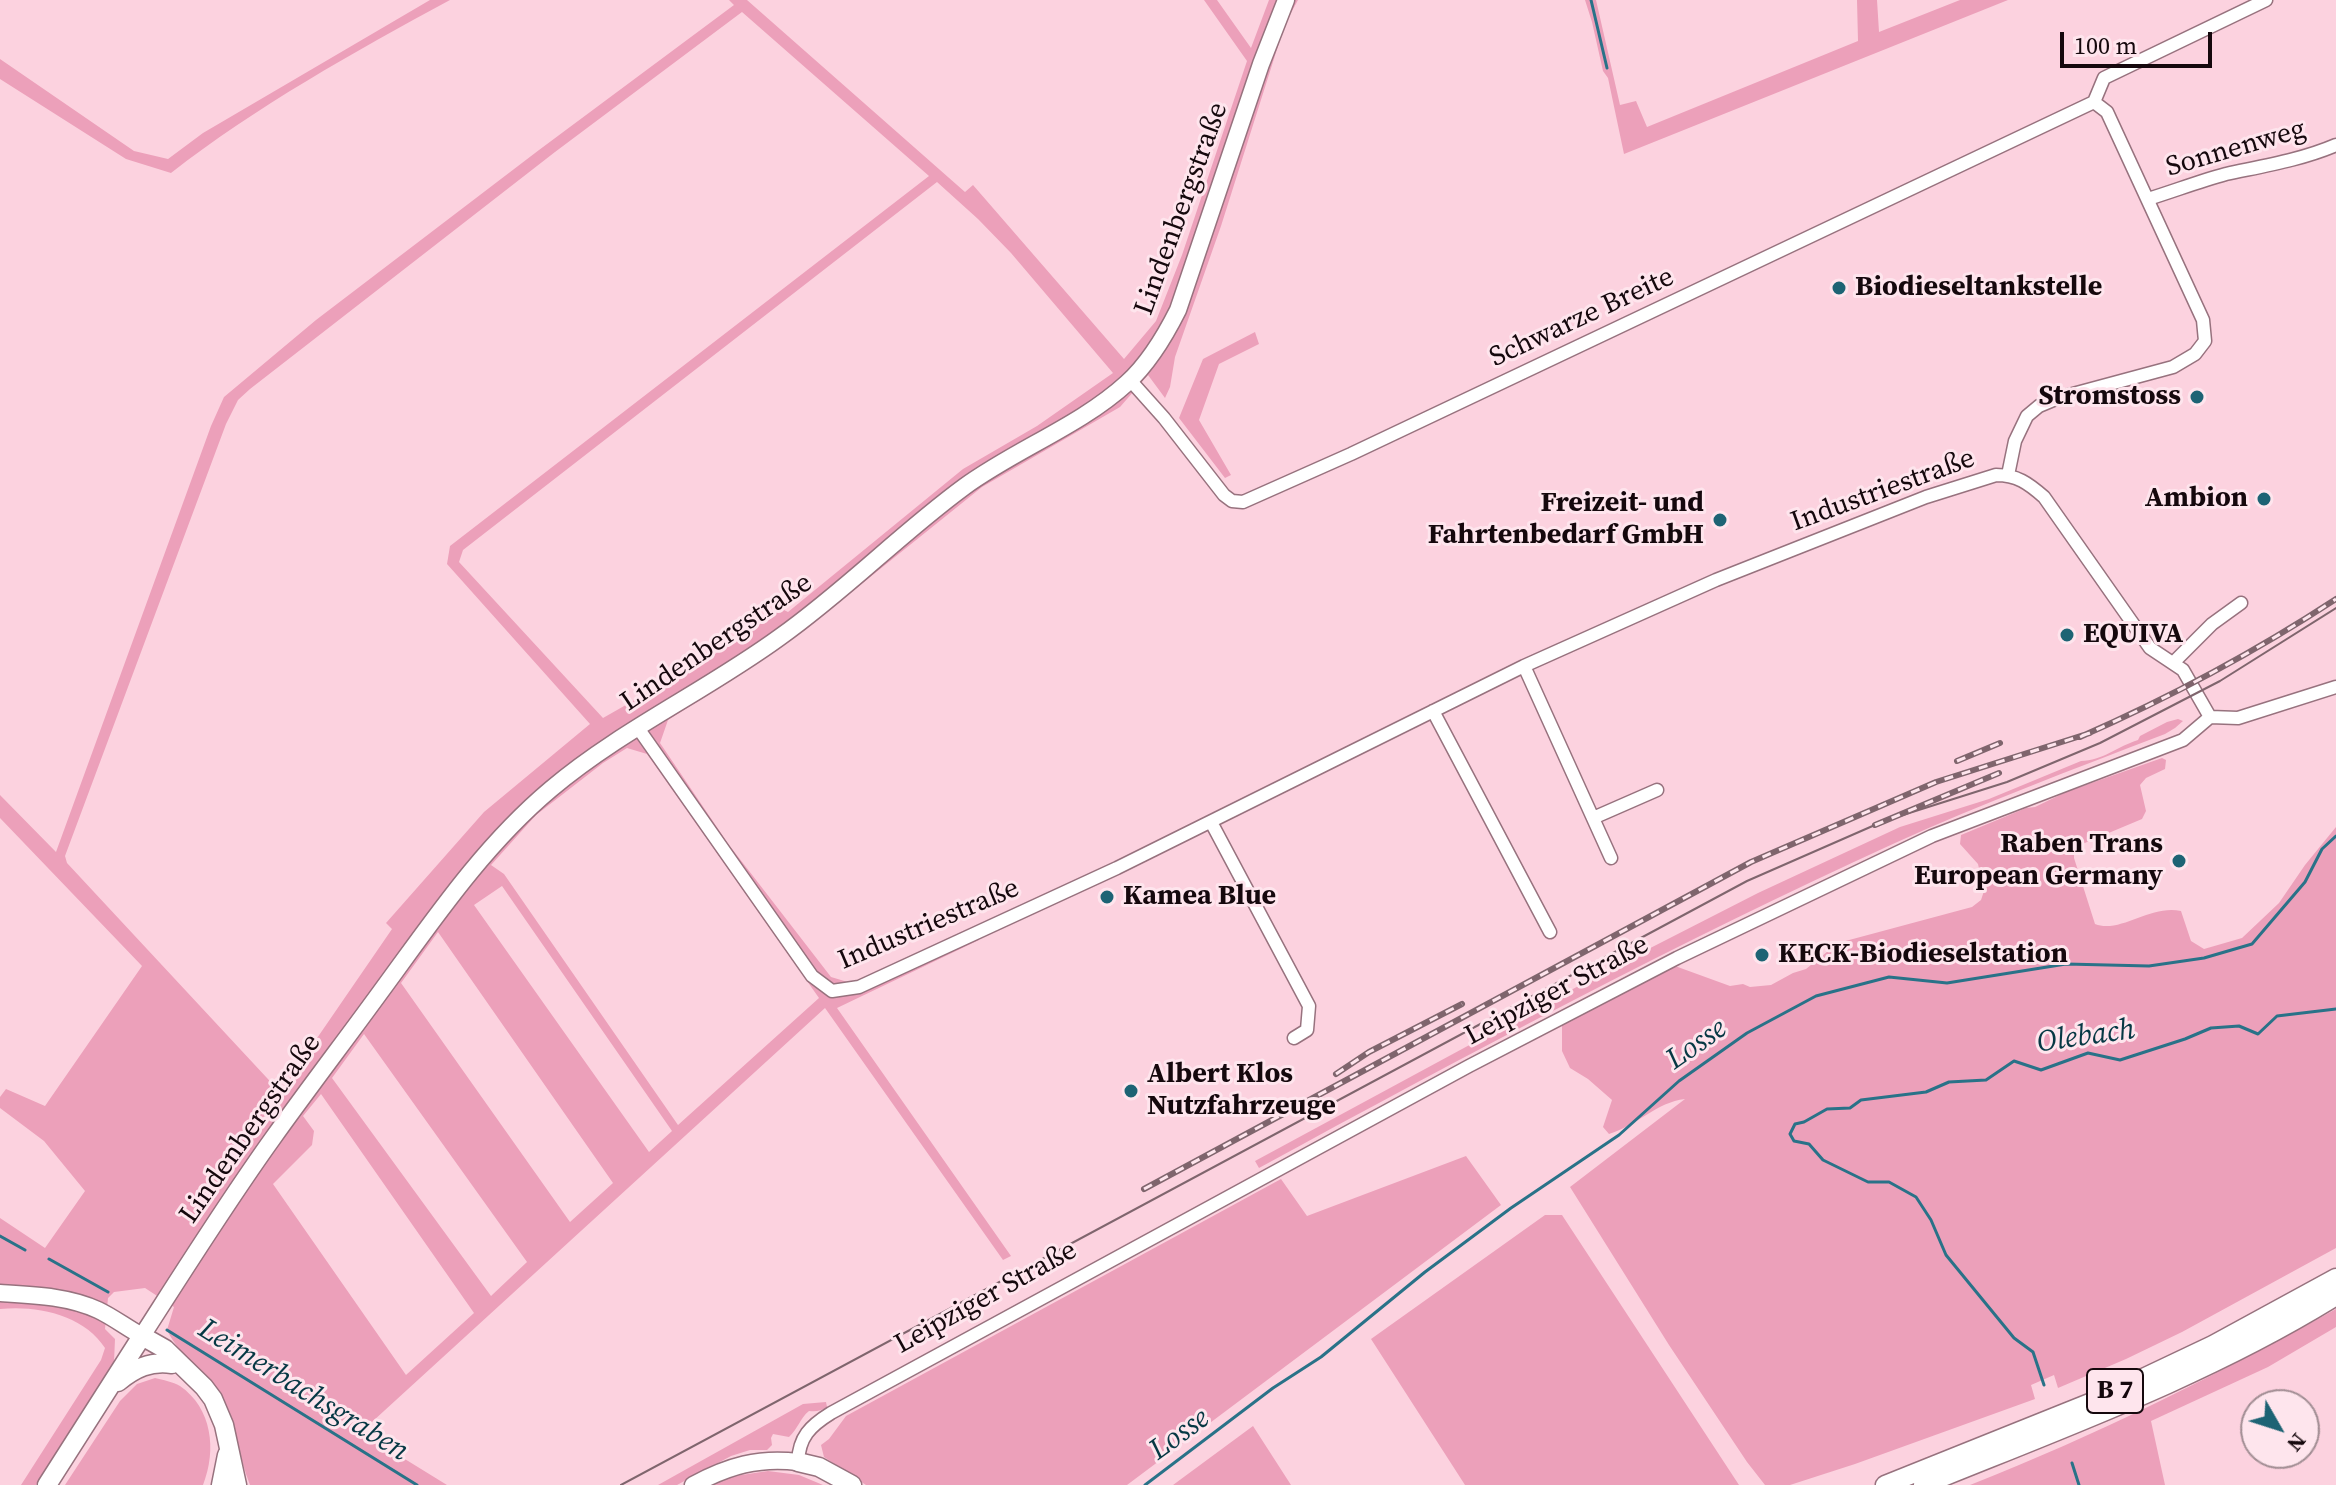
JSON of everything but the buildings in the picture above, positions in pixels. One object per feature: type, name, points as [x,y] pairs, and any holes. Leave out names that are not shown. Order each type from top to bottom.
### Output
[{"type":"highway","name":"B 7","points":[[1885,1485],[2097,1400],[2213,1345],[2336,1278]]},
{"type":"highway","name":"B 7","points":[[1923,1485],[2222,1359],[2336,1296]]},
{"type":"highway","points":[[142,1336],[157,1353],[195,1379]]},
{"type":"highway","points":[[142,1336],[161,1345],[210,1395],[219,1410],[237,1485]]},
{"type":"highway","points":[[47,1485],[142,1336]]},
{"type":"highway","points":[[107,1391],[140,1367],[154,1363],[172,1364]]},
{"type":"highway","points":[[221,1485],[228,1449]]},
{"type":"highway","points":[[798,1462],[840,1485]]},
{"type":"highway","points":[[798,1462],[819,1467],[852,1485]]},
{"type":"main road","name":"Lindenbergstraße","points":[[142,1336],[272,1139],[473,868],[505,833],[551,789],[615,742],[781,637],[965,486],[1020,450],[1086,413],[1130,380],[1159,343],[1178,310],[1286,0]]},
{"type":"main road","points":[[0,1293],[69,1301],[98,1310],[142,1336]]},
{"type":"main road","points":[[693,1485],[743,1464],[767,1460],[798,1462]]},
{"type":"street","name":"Schwarze Breite","points":[[1130,380],[1224,495],[1232,501],[1243,502],[1351,454],[2094,102],[2104,78],[2266,0]]},
{"type":"street","points":[[2008,475],[2015,441],[2027,416],[2039,406],[2173,367],[2195,354],[2205,341],[2203,320],[2148,199],[2107,112],[2094,102]]},
{"type":"street","name":"Sonnenweg","points":[[2148,199],[2336,145]]},
{"type":"street","name":"Industriestraße","points":[[638,728],[812,976],[832,991],[859,987],[1117,868],[1524,666],[1716,580],[1926,497],[1996,475],[2025,480],[2044,497],[2150,648],[2183,670],[2210,717]]},
{"type":"street","points":[[2173,663],[2212,624],[2241,603]]},
{"type":"street","points":[[1524,666],[1611,858]]},
{"type":"street","points":[[2210,717],[2238,718],[2336,687]]},
{"type":"street","points":[[1433,711],[1550,932]]},
{"type":"street","name":"Leipziger Straße","points":[[798,1462],[802,1439],[811,1427],[831,1413],[1469,1066],[1677,958],[1932,836],[2183,740],[2210,717]]},
{"type":"street","points":[[1593,818],[1657,790]]},
{"type":"street","points":[[1211,822],[1309,1006],[1307,1030],[1294,1038]]},
{"type":"shaded area","points":[[430,0],[450,0],[272,103],[171,173],[126,159],[0,79],[0,59],[134,151],[168,159],[203,133]]},
{"type":"shaded area","points":[[729,0],[747,0],[965,192],[973,185],[1124,359],[1156,321],[1182,255],[1247,61],[1204,0],[1217,0],[1251,48],[1269,0],[1298,0],[1285,24],[1221,226],[1175,357],[1165,398],[1148,375],[1120,407],[982,487],[798,635],[668,720],[660,743],[729,845],[831,977],[851,983],[972,929],[979,940],[837,1008],[1011,1256],[1003,1260],[825,1008],[361,1432],[447,1485],[250,1485],[222,1400],[167,1330],[174,1307],[145,1288],[114,1292],[108,1298],[105,1329],[115,1339],[114,1362],[36,1485],[21,1485],[101,1360],[105,1348],[85,1327],[72,1320],[44,1311],[0,1309],[0,1218],[45,1248],[85,1191],[44,1141],[0,1108],[0,1097],[6,1089],[45,1106],[142,966],[0,818],[0,795],[56,852],[224,397],[316,320],[734,5]],"holes":[[[742,12],[929,176],[450,546],[447,564],[590,724],[484,812],[386,923],[392,929],[280,1092],[67,863],[65,856],[226,424],[238,400],[555,152]],[[937,182],[1011,253],[1113,373],[1037,426],[963,469],[788,612],[782,609],[712,656],[603,718],[459,562],[463,550]],[[627,748],[647,754],[819,998],[678,1125],[504,874],[491,865],[536,815]],[[502,886],[672,1131],[649,1152],[474,905]],[[438,932],[613,1183],[570,1222],[401,983]],[[364,1034],[527,1262],[491,1296],[332,1078]],[[321,1094],[474,1313],[406,1375],[273,1184],[312,1145],[314,1131],[303,1116]]]},
{"type":"shaded area","points":[[1585,0],[1596,0],[1620,105],[1636,101],[1647,127],[1858,41],[1857,0],[1877,0],[1879,32],[1960,0],[2008,0],[1624,154],[1608,78],[1603,71]]},
{"type":"shaded area","points":[[1255,332],[1259,344],[1219,364],[1199,420],[1231,475],[1225,478],[1179,418],[1203,359]]},
{"type":"shaded area","points":[[2178,719],[2183,721],[2165,734],[1962,814],[1814,881],[1574,1000],[1259,1168],[1255,1161],[1621,963],[1758,893],[1900,827],[1989,799],[2081,761],[2103,756]]},
{"type":"shaded area","points":[[2162,758],[2166,760],[2165,769],[2146,778],[2140,785],[2146,811],[2142,819],[2080,845],[2074,852],[2095,924],[2115,925],[2158,911],[2181,911],[2191,941],[2204,949],[2242,938],[2279,903],[2336,827],[2336,1248],[2126,1359],[2058,1388],[2054,1375],[2031,1385],[2035,1399],[1790,1485],[1765,1485],[1669,1345],[1570,1187],[1685,1099],[1665,1105],[1609,1134],[1603,1127],[1612,1100],[1570,1068],[1562,1051],[1562,1023],[1675,966],[1730,986],[1771,985],[1806,969],[1838,943],[1972,907],[1981,900],[1984,891],[1978,864],[1960,844],[1961,835],[2066,792]]},
{"type":"shaded area","points":[[1466,1156],[1501,1205],[1127,1485],[866,1485],[824,1457],[821,1445],[846,1416],[1281,1179],[1307,1216]]},
{"type":"shaded area","points":[[1545,1215],[1562,1215],[1739,1485],[1465,1485],[1371,1339]]},
{"type":"shaded area","points":[[2336,1309],[2336,1327],[2268,1367],[2151,1421],[2165,1485],[1970,1485],[2156,1403]]},
{"type":"shaded area","points":[[155,1378],[180,1386],[191,1395],[205,1418],[210,1458],[203,1485],[65,1485],[120,1401],[137,1384]]},
{"type":"shaded area","points":[[826,1402],[827,1407],[809,1411],[789,1437],[773,1434],[772,1445],[767,1450],[750,1450],[731,1456],[677,1485],[658,1485],[803,1404]]},
{"type":"shaded area","points":[[1253,1426],[1291,1485],[1173,1485]]},
{"type":"shaded area","points":[[768,1471],[799,1475],[823,1485],[711,1485],[735,1476]]},
{"type":"waterway","points":[[1591,0],[1607,68]]},
{"type":"waterway","name":"Losse","points":[[1145,1485],[1273,1388],[1321,1357],[1425,1272],[1511,1208],[1619,1135],[1679,1081],[1747,1033],[1816,996],[1889,977],[1947,983],[2066,964],[2149,966],[2204,958],[2252,944],[2305,882],[2322,849],[2336,836]]},
{"type":"waterway","name":"Olebach","points":[[2044,1385],[2033,1352],[2014,1338],[1946,1255],[1931,1220],[1916,1197],[1889,1182],[1868,1182],[1823,1160],[1809,1144],[1794,1141],[1790,1134],[1795,1124],[1827,1109],[1850,1108],[1861,1100],[1926,1092],[1949,1082],[1986,1080],[2014,1061],[2041,1070],[2088,1053],[2120,1060],[2211,1028],[2239,1026],[2258,1034],[2277,1016],[2336,1009]]},
{"type":"waterway","name":"Leimerbachsgraben","points":[[0,1236],[25,1250]]},
{"type":"waterway","name":"Leimerbachsgraben","points":[[49,1259],[108,1292]]},
{"type":"waterway","name":"Leimerbachsgraben","points":[[167,1330],[417,1485]]},
{"type":"waterway","points":[[2072,1463],[2079,1485]]},
{"type":"tram line","points":[[621,1485],[1747,881],[1884,821],[2007,782],[2100,743],[2220,681],[2336,608]]},
{"type":"railway","points":[[2080,737],[2211,673],[2336,599]]},
{"type":"railway","points":[[1144,1189],[1751,862],[1936,782],[2090,733]]},
{"type":"railway","points":[[1957,761],[2000,743]]},
{"type":"railway","points":[[1875,825],[1999,773]]},
{"type":"railway","points":[[1336,1074],[1369,1052],[1462,1004]]},
{"type":"place","name":"Biodieseltankstelle","points":[[1839,288]]},
{"type":"place","name":"Stromstoss","points":[[2197,397]]},
{"type":"place","name":"Ambion","points":[[2264,499]]},
{"type":"place","name":"Freizeit- und Fahrtenbedarf GmbH","points":[[1720,520]]},
{"type":"place","name":"EQUIVA","points":[[2067,635]]},
{"type":"place","name":"Raben Trans European Germany","points":[[2179,861]]},
{"type":"place","name":"Kamea Blue","points":[[1107,897]]},
{"type":"place","name":"KECK-Biodieselstation","points":[[1762,955]]},
{"type":"place","name":"Albert Klos Nutzfahrzeuge","points":[[1131,1091]]}]
